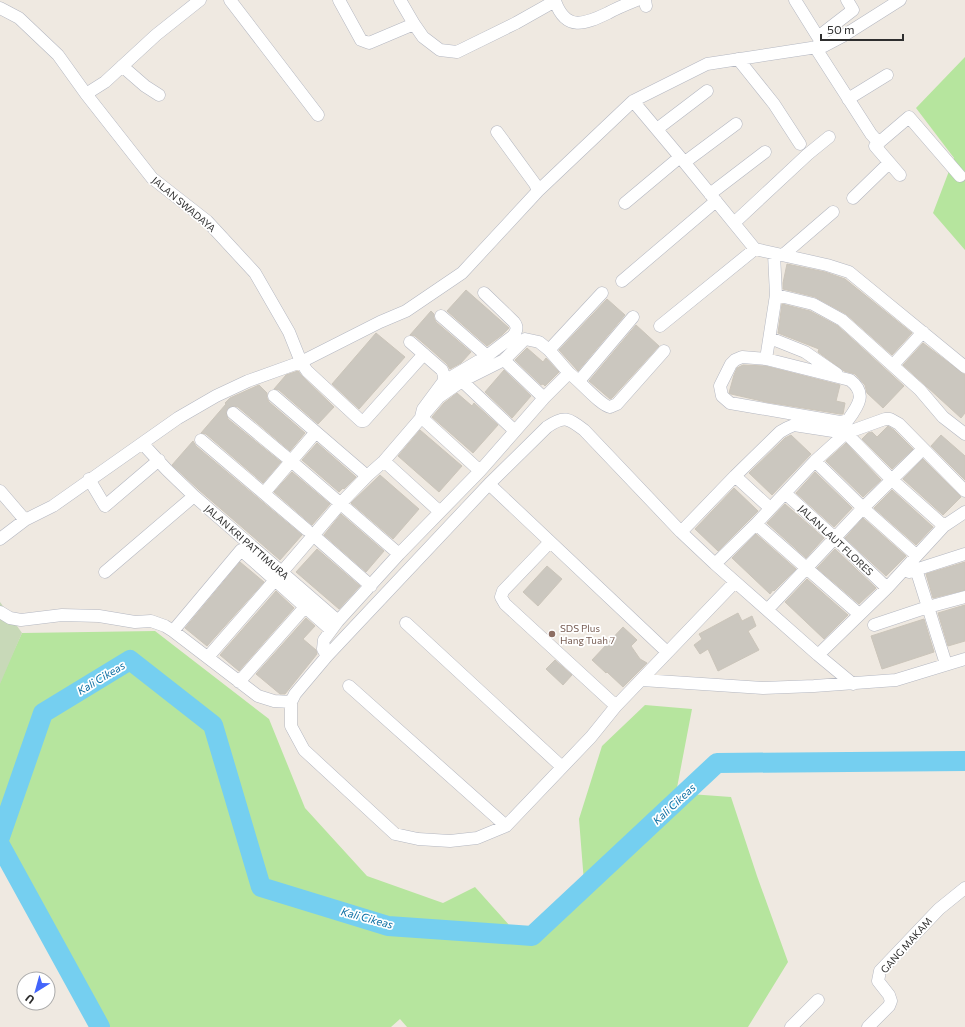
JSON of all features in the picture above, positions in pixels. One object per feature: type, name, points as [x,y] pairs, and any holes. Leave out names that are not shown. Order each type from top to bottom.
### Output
[{"type":"street","points":[[86,94],[105,82],[156,35],[200,0]]},
{"type":"street","points":[[230,0],[318,115]]},
{"type":"street","points":[[339,0],[361,40],[366,43],[414,24]]},
{"type":"street","points":[[404,1],[414,24],[423,37],[440,50],[457,52],[555,0],[558,9],[564,17],[576,23],[588,22],[643,2]]},
{"type":"street","points":[[795,0],[818,37],[853,10],[847,0]]},
{"type":"street","points":[[0,538],[25,520],[53,506],[178,418],[216,396],[248,381],[301,362],[380,322],[406,312],[462,273],[538,191],[633,101],[707,64],[824,46],[843,36],[900,0]]},
{"type":"street","name":"JALAN SWADAYA","points":[[0,8],[19,18],[58,55],[86,94],[152,178],[207,221],[255,272],[289,332],[301,362],[307,371],[361,421],[364,421],[424,354]]},
{"type":"street","points":[[815,47],[871,134],[879,143]]},
{"type":"street","points":[[738,59],[774,104],[800,144]]},
{"type":"street","points":[[122,66],[145,86],[159,95]]},
{"type":"street","points":[[848,99],[887,75]]},
{"type":"street","points":[[657,129],[707,90]]},
{"type":"street","points":[[633,101],[754,249],[827,264],[849,272],[965,367]]},
{"type":"street","points":[[900,175],[875,146],[909,117],[960,176]]},
{"type":"street","points":[[625,203],[682,160],[736,124]]},
{"type":"street","points":[[497,132],[535,184],[538,191]]},
{"type":"street","points":[[734,223],[828,137]]},
{"type":"street","points":[[622,281],[765,152]]},
{"type":"street","points":[[853,198],[889,163]]},
{"type":"street","points":[[766,359],[776,295],[778,255],[833,212]]},
{"type":"street","points":[[660,326],[754,249]]},
{"type":"street","points":[[421,417],[423,409],[443,382],[487,356],[513,336],[517,329],[514,322],[484,293]]},
{"type":"street","points":[[549,350],[602,293]]},
{"type":"street","points":[[776,295],[813,304],[842,320],[920,390],[943,417],[965,434]]},
{"type":"street","points":[[441,316],[487,356]]},
{"type":"street","points":[[579,381],[633,317]]},
{"type":"street","points":[[893,365],[923,332]]},
{"type":"street","points":[[770,338],[805,352],[843,378]]},
{"type":"street","points":[[208,657],[279,576],[310,532],[384,461],[439,397],[462,381],[504,360],[525,339],[539,342],[549,350],[569,373],[579,381],[602,405],[610,407],[617,404],[664,351]]},
{"type":"street","points":[[410,342],[442,370],[444,378],[443,382]]},
{"type":"street","points":[[742,357],[766,359],[850,380],[856,385],[860,392],[859,401],[851,417],[845,422],[840,422],[730,403],[724,400],[720,392],[720,386],[731,364],[742,357]]},
{"type":"street","points":[[504,360],[544,398]]},
{"type":"street","points":[[327,656],[323,649],[324,640],[335,625],[399,554],[480,471],[544,398],[569,373]]},
{"type":"street","points":[[462,381],[515,431]]},
{"type":"street","points":[[274,396],[367,476]]},
{"type":"street","points":[[233,413],[341,503],[399,554]]},
{"type":"street","points":[[421,417],[480,471]]},
{"type":"street","points":[[735,582],[616,706],[590,737],[506,826],[477,838],[450,841],[418,839],[395,834],[304,750],[291,726],[291,702],[294,694],[327,656],[489,484],[547,427],[557,420],[565,418],[584,430],[681,532],[715,564],[853,684]]},
{"type":"street","points":[[715,564],[756,524],[815,461],[846,433],[877,421],[890,419],[899,424],[965,491]]},
{"type":"street","points":[[681,532],[780,432],[794,425],[846,433],[892,479],[944,526]]},
{"type":"street","points":[[264,493],[316,432]]},
{"type":"street","points":[[201,440],[310,532],[371,586]]},
{"type":"street","name":"JALAN KRI PATTIMURA","points":[[143,444],[194,496],[279,576],[335,625]]},
{"type":"street","points":[[768,609],[863,508],[923,449]]},
{"type":"street","points":[[90,480],[105,506],[158,460]]},
{"type":"street","points":[[384,461],[440,512]]},
{"type":"street","points":[[815,461],[863,508],[916,555]]},
{"type":"street","points":[[735,476],[770,508]]},
{"type":"street","points":[[489,484],[667,652]]},
{"type":"street","points":[[0,490],[25,520]]},
{"type":"street","name":"JALAN LAUT FLORES","points":[[785,493],[887,588]]},
{"type":"street","points":[[105,572],[194,496]]},
{"type":"street","points":[[818,655],[887,588],[944,526],[965,512]]},
{"type":"street","points":[[756,524],[859,614]]},
{"type":"street","points":[[550,542],[503,591],[501,597],[505,604],[616,706]]},
{"type":"street","points":[[173,631],[241,550],[279,576],[305,606],[335,625]]},
{"type":"street","points":[[897,576],[965,554]]},
{"type":"street","points":[[916,569],[946,664]]},
{"type":"street","points":[[874,625],[928,607],[965,597]]},
{"type":"street","points":[[239,682],[305,606]]},
{"type":"street","points":[[0,612],[10,618],[20,620],[62,615],[99,616],[135,622],[151,621],[165,626],[173,631],[258,696],[274,702],[291,702]]},
{"type":"street","points":[[406,623],[562,767]]},
{"type":"street","points":[[642,680],[763,688],[853,684],[896,680],[965,659]]},
{"type":"street","points":[[349,686],[506,826]]},
{"type":"street","name":"GANG MAKAM","points":[[868,1027],[892,1001],[878,981],[880,971],[939,909],[965,888]]},
{"type":"street","points":[[791,1027],[818,1000]]},
{"type":"green space","points":[[965,57],[965,250],[933,213],[954,158],[916,108]]},
{"type":"green space","points":[[0,602],[22,633],[0,684]]},
{"type":"green space","points":[[155,631],[269,719],[305,808],[367,876],[443,903],[475,887],[526,944],[585,895],[579,819],[602,746],[645,705],[692,709],[676,793],[731,797],[757,876],[788,962],[748,1027],[407,1027],[400,1019],[391,1027],[107,1027],[48,929],[0,831],[0,681],[22,633]]},
{"type":"building","points":[[787,264],[825,272],[845,279],[912,333],[892,355],[846,314],[815,297],[783,289]]},
{"type":"building","points":[[466,290],[509,328],[487,346],[447,311]]},
{"type":"building","points":[[607,299],[625,315],[578,371],[559,350]]},
{"type":"building","points":[[782,304],[810,311],[838,326],[904,386],[883,408],[867,393],[865,385],[855,374],[844,371],[818,352],[819,349],[778,333]]},
{"type":"building","points":[[431,311],[434,314],[436,322],[471,352],[461,363],[450,369],[447,364],[415,336],[410,335]]},
{"type":"building","points":[[636,325],[659,346],[610,399],[589,381]]},
{"type":"building","points":[[376,333],[405,357],[359,409],[332,384]]},
{"type":"building","points":[[923,343],[965,375],[965,413],[961,418],[903,365]]},
{"type":"building","points":[[527,348],[543,362],[546,358],[559,372],[545,386],[543,384],[541,385],[515,360]]},
{"type":"building","points":[[743,365],[765,366],[840,385],[836,401],[845,403],[843,414],[766,402],[731,394],[729,393],[734,375],[737,368]]},
{"type":"building","points":[[504,370],[531,396],[512,418],[485,392]]},
{"type":"building","points":[[298,371],[334,407],[318,424],[279,390],[274,389],[286,375]]},
{"type":"building","points":[[259,385],[267,393],[269,402],[305,433],[290,451],[238,407],[234,406],[228,408],[226,412],[228,419],[281,462],[263,483],[206,434],[201,433],[230,398]]},
{"type":"building","points":[[457,393],[472,406],[474,403],[498,425],[473,453],[432,417],[444,403]]},
{"type":"building","points":[[888,426],[913,449],[892,469],[862,439],[868,433],[872,432],[877,437]]},
{"type":"building","points":[[420,430],[462,466],[439,492],[398,456]]},
{"type":"building","points":[[791,435],[811,454],[772,495],[749,473],[785,438]]},
{"type":"building","points":[[941,435],[965,456],[965,480],[931,446]]},
{"type":"building","points":[[193,441],[196,446],[302,535],[280,560],[172,465]]},
{"type":"building","points":[[317,443],[356,477],[339,492],[302,460]]},
{"type":"building","points":[[846,443],[881,480],[863,497],[826,461]]},
{"type":"building","points":[[923,459],[961,497],[943,515],[903,479]]},
{"type":"building","points":[[292,472],[330,504],[312,525],[274,492]]},
{"type":"building","points":[[815,472],[852,508],[834,527],[796,493]]},
{"type":"building","points":[[380,475],[419,509],[393,539],[351,503]]},
{"type":"building","points":[[734,488],[758,511],[718,551],[695,529]]},
{"type":"building","points":[[892,490],[933,527],[916,545],[874,508]]},
{"type":"building","points":[[785,504],[824,538],[806,558],[767,523]]},
{"type":"building","points":[[341,514],[384,551],[366,572],[324,535]]},
{"type":"building","points":[[863,518],[906,556],[886,576],[845,538]]},
{"type":"building","points":[[756,534],[796,569],[770,594],[732,558]]},
{"type":"building","points":[[317,549],[360,586],[339,609],[296,572]]},
{"type":"building","points":[[835,549],[876,588],[859,604],[817,568]]},
{"type":"building","points":[[240,562],[264,582],[207,646],[185,628]]},
{"type":"building","points":[[965,562],[965,590],[933,598],[926,574]]},
{"type":"building","points":[[547,566],[562,579],[538,606],[523,592]]},
{"type":"building","points":[[807,579],[848,615],[824,639],[785,602]]},
{"type":"building","points":[[276,591],[294,608],[239,671],[220,655]]},
{"type":"building","points":[[965,605],[965,641],[948,646],[938,613]]},
{"type":"building","points":[[738,613],[742,621],[752,616],[756,626],[748,631],[759,650],[718,671],[708,649],[700,654],[694,645],[702,639],[699,634]]},
{"type":"building","points":[[306,618],[315,626],[303,639],[316,650],[317,654],[285,694],[280,694],[256,674]]},
{"type":"building","points":[[924,619],[934,652],[882,669],[871,636]]},
{"type":"building","points":[[623,627],[637,640],[631,646],[640,659],[647,663],[623,687],[592,660]]},
{"type":"building","points":[[555,660],[572,675],[563,685],[546,669]]},
{"type":"waterway","name":"Kali Cikeas","points":[[0,837],[43,713],[130,660],[213,725],[261,887],[388,926],[532,936],[717,763],[965,761]]},
{"type":"waterway","name":"Kali Cikeas","points":[[0,845],[100,1027]]},
{"type":"place","name":"SDS Plus Hang Tuah 7","points":[[552,634]]}]
